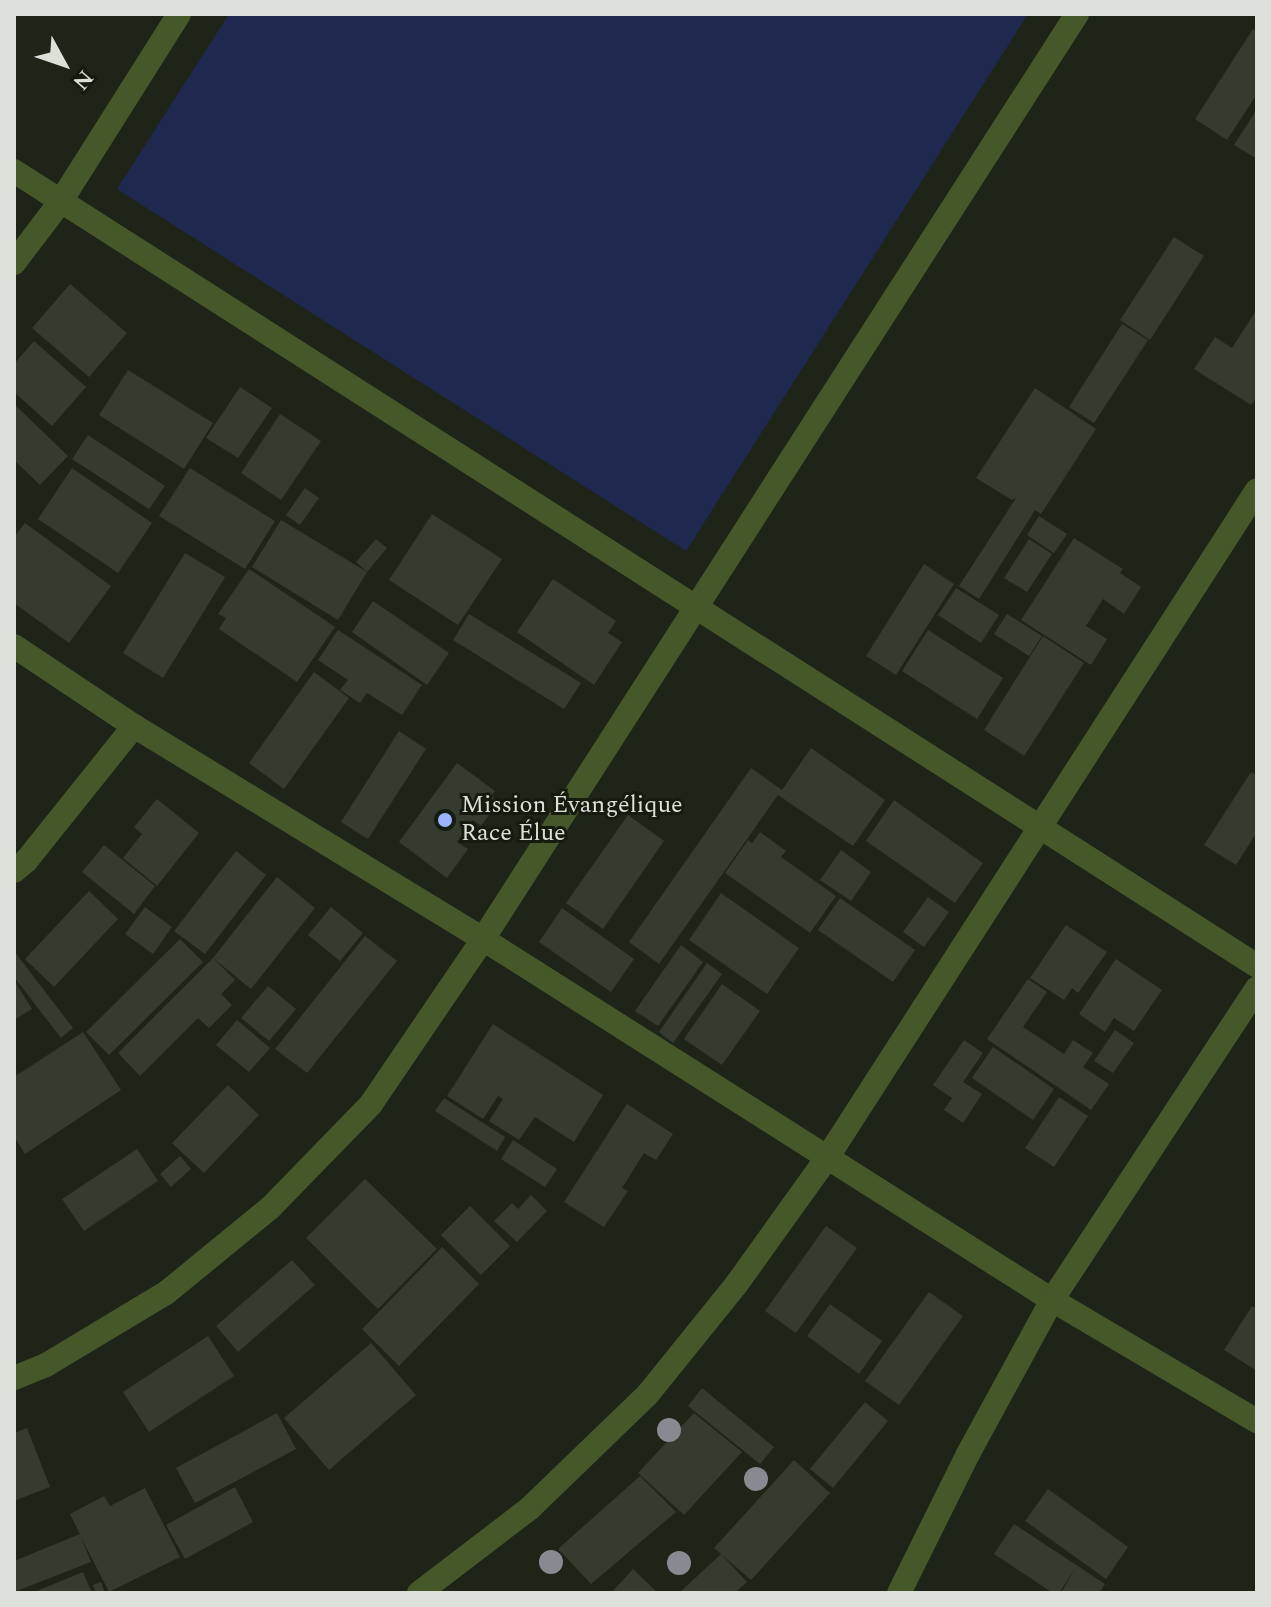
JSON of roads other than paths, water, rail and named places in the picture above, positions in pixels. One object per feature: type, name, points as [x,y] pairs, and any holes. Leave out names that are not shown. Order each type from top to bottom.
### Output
[{"type":"street","points":[[14,263],[61,201],[179,14]]},
{"type":"street","points":[[14,1378],[46,1365],[166,1293],[270,1208],[371,1104],[483,939],[1077,14]]},
{"type":"street","points":[[14,171],[1257,966]]},
{"type":"street","points":[[419,1593],[530,1508],[648,1394],[736,1285],[827,1158],[1257,490]]},
{"type":"street","points":[[14,646],[134,726],[483,939],[1052,1300],[1257,1421]]},
{"type":"street","points":[[14,871],[26,861],[134,726]]},
{"type":"street","points":[[899,1593],[961,1467],[1052,1300],[1257,988]]},
{"type":"place","name":"Mission Évangélique Race Élue","points":[[445,820]]}]
